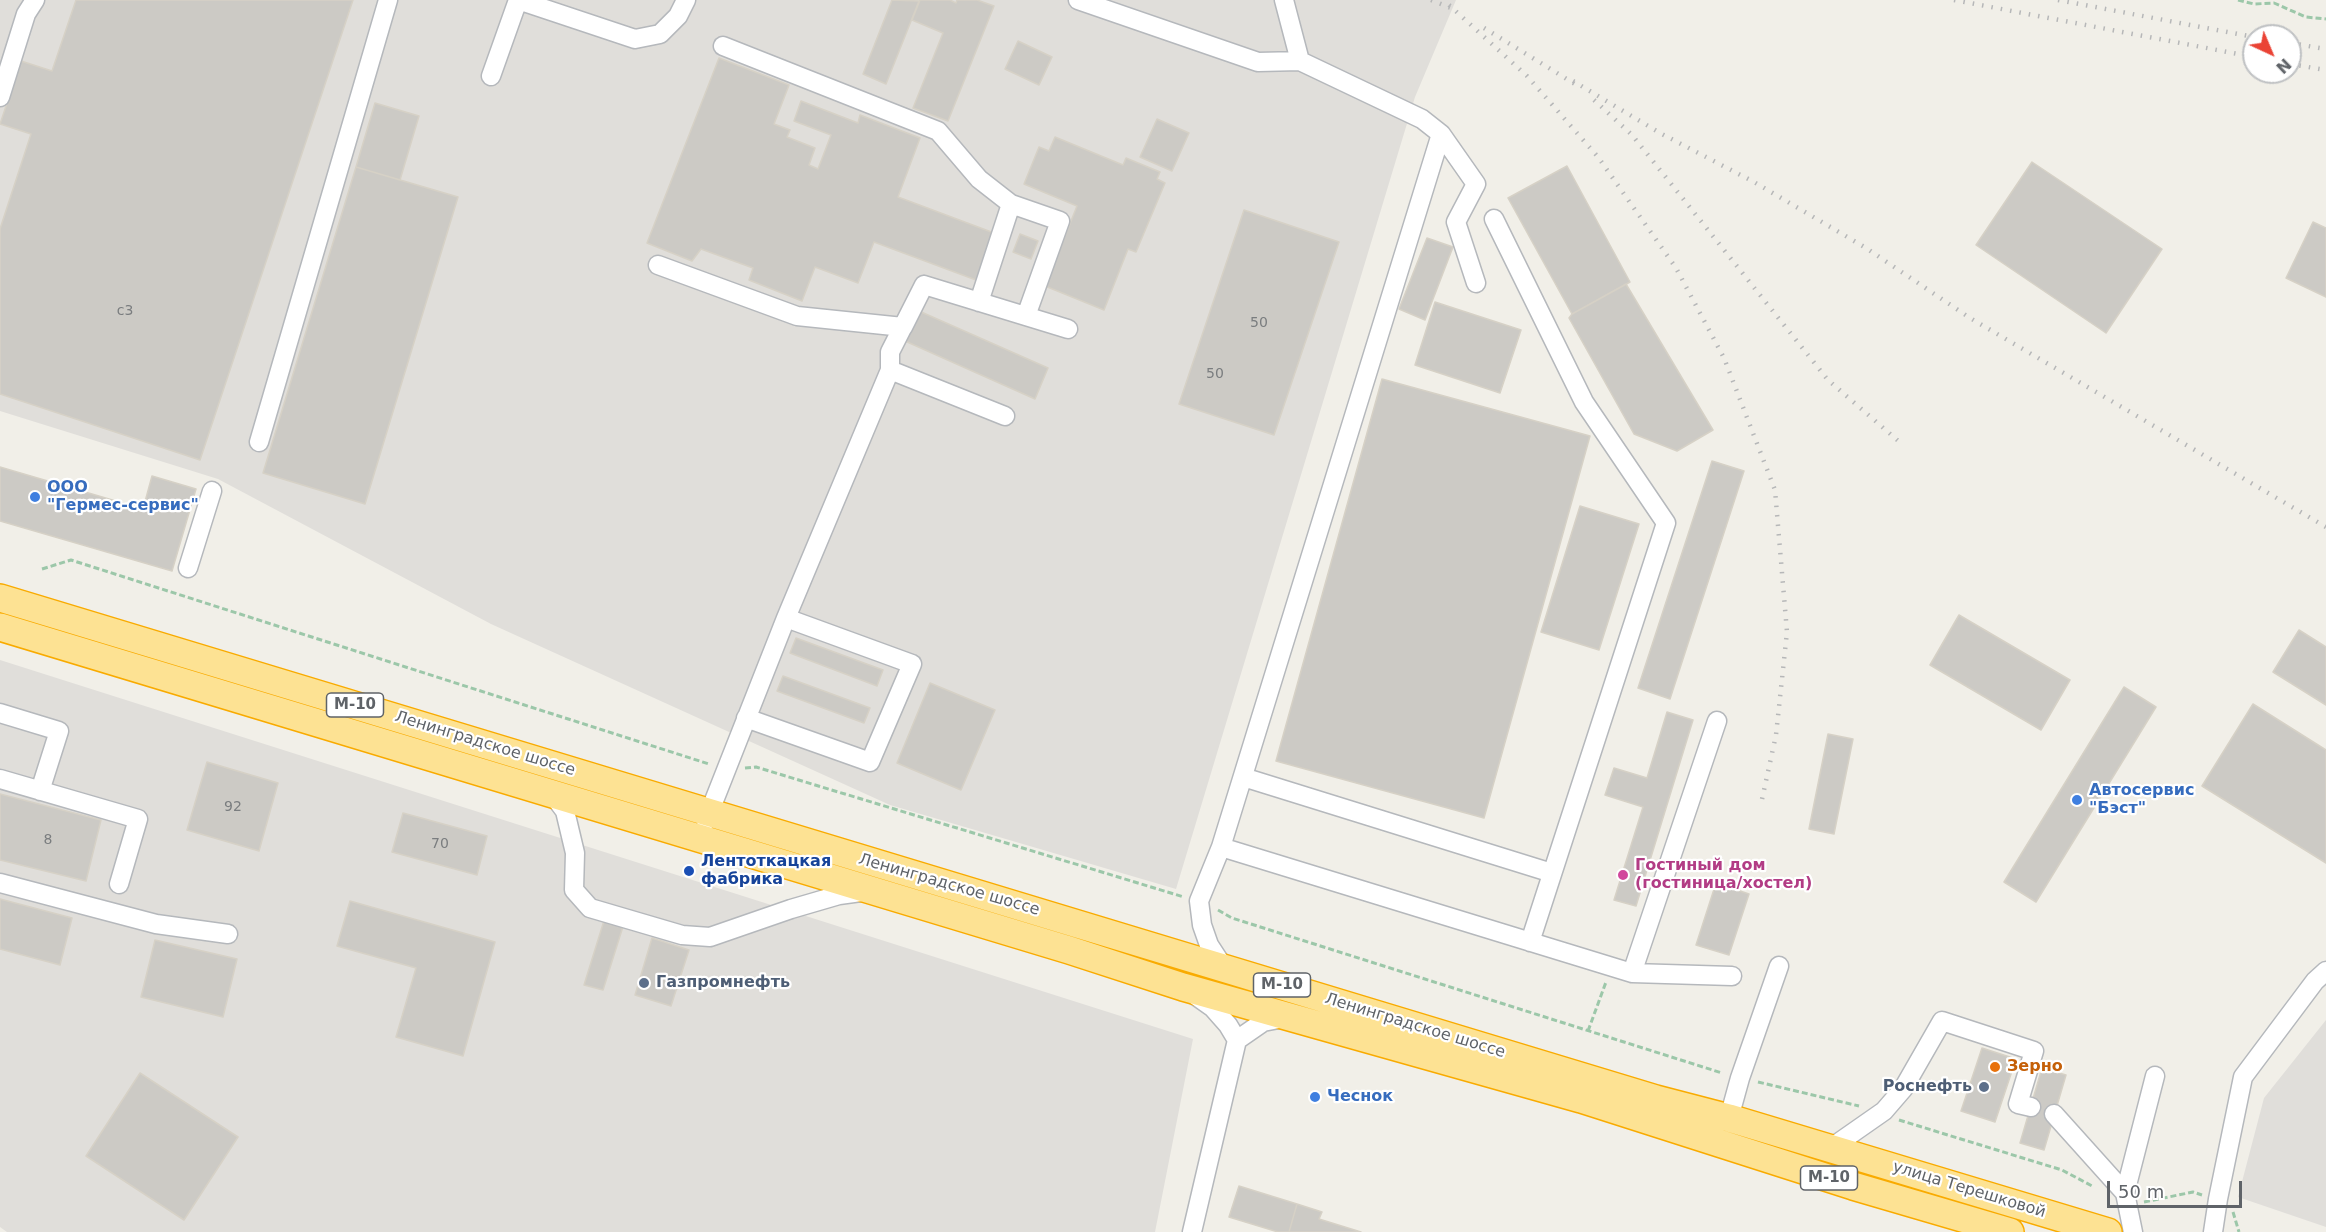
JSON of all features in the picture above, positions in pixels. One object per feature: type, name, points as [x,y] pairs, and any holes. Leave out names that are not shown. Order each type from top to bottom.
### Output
[{"type":"highway","name":"Ленинградское шоссе","points":[[0,598],[1656,1099],[1831,1148]]},
{"type":"highway","name":"Ленинградское шоссе","points":[[0,627],[1184,987],[1650,1120]]},
{"type":"highway","name":"улица Терешковой","points":[[1650,1120],[1853,1186],[2010,1232]]},
{"type":"highway","name":"улица Терешковой","points":[[1831,1148],[2108,1232]]},
{"type":"street","points":[[0,97],[26,14],[35,0]]},
{"type":"street","points":[[259,442],[388,0]]},
{"type":"street","points":[[491,76],[518,0],[635,39],[660,34],[678,16],[686,0]]},
{"type":"street","points":[[1078,0],[1258,62],[1300,61],[1422,119],[1441,134],[1476,184],[1456,222],[1476,283]]},
{"type":"street","points":[[1284,0],[1300,61]]},
{"type":"street","points":[[723,46],[938,131],[979,179],[1011,204],[1060,221],[1026,316]]},
{"type":"street","points":[[1224,968],[1205,935],[1199,901],[1221,847],[1441,134]]},
{"type":"street","points":[[979,302],[1011,204]]},
{"type":"street","points":[[1494,219],[1584,402],[1666,523],[1530,942]]},
{"type":"street","points":[[658,265],[797,316],[903,327]]},
{"type":"street","points":[[699,840],[786,618],[890,370],[890,352],[924,285],[1068,329]]},
{"type":"street","points":[[890,370],[1005,416]]},
{"type":"street","points":[[188,568],[212,491]]},
{"type":"street","points":[[746,718],[870,762],[912,664],[786,618]]},
{"type":"street","points":[[0,713],[59,731],[40,791]]},
{"type":"street","points":[[1632,974],[1718,721]]},
{"type":"street","points":[[1243,777],[1552,873]]},
{"type":"street","points":[[0,779],[138,819],[119,884]]},
{"type":"street","points":[[553,795],[565,811],[575,853],[574,890],[590,908],[682,935],[710,937],[839,895],[870,890]]},
{"type":"street","points":[[1221,847],[1632,974],[1731,976]]},
{"type":"street","points":[[0,882],[156,924],[228,934]]},
{"type":"street","points":[[1729,1118],[1740,1078],[1779,966]]},
{"type":"street","points":[[2213,1232],[2244,1077],[2315,981],[2326,970]]},
{"type":"street","points":[[1184,987],[1213,1008],[1237,1040]]},
{"type":"street","points":[[1192,1232],[1237,1040],[1263,1022],[1290,1017]]},
{"type":"street","points":[[1831,1148],[1884,1111],[1904,1089],[1942,1021],[2034,1051],[2018,1104],[2031,1107]]},
{"type":"street","points":[[2133,1232],[2125,1193],[2155,1076]]},
{"type":"street","points":[[2054,1114],[2125,1193]]},
{"type":"path","points":[[2238,0],[2254,4],[2274,3],[2307,17],[2326,19]]},
{"type":"path","points":[[42,569],[71,560],[727,770],[756,767],[1199,901]]},
{"type":"path","points":[[1588,1031],[1611,967]]},
{"type":"shaded area","points":[[0,0],[1456,0],[1415,97],[1176,889],[890,805],[491,624],[218,479],[0,411]]},
{"type":"shaded area","points":[[0,660],[1193,1039],[1155,1232],[7,1232],[0,1227]]},
{"type":"shaded area","points":[[2326,1020],[2326,1227],[2238,1197],[2264,1098]]},
{"type":"building","points":[[76,0],[353,0],[200,460],[0,394],[0,229],[31,134],[0,124],[21,61],[52,71]]},
{"type":"building","points":[[892,0],[919,1],[886,84],[863,74]]},
{"type":"building","points":[[920,0],[950,0],[956,3],[957,0],[977,0],[994,6],[948,121],[913,108],[943,33],[912,20]]},
{"type":"building","points":[[1018,41],[1052,57],[1039,85],[1005,69]]},
{"type":"building","points":[[719,58],[789,85],[774,124],[790,130],[787,137],[815,148],[809,165],[818,169],[831,135],[794,121],[801,101],[858,123],[860,115],[920,138],[898,197],[994,233],[976,280],[874,242],[858,283],[815,267],[802,301],[749,280],[753,268],[701,249],[692,261],[647,243]]},
{"type":"building","points":[[375,103],[419,116],[400,180],[356,167]]},
{"type":"building","points":[[1157,119],[1189,133],[1172,171],[1140,157]]},
{"type":"building","points":[[1055,137],[1123,165],[1126,158],[1160,172],[1157,179],[1165,183],[1136,252],[1128,249],[1104,310],[1045,286],[1077,206],[1024,184],[1039,147],[1049,151]]},
{"type":"building","points":[[2032,162],[2162,249],[2106,333],[1976,245]]},
{"type":"building","points":[[1567,166],[1630,282],[1572,314],[1508,198]]},
{"type":"building","points":[[356,167],[458,197],[365,504],[263,473]]},
{"type":"building","points":[[1244,210],[1339,242],[1274,435],[1179,404]]},
{"type":"building","points":[[2313,222],[2326,228],[2326,297],[2286,278]]},
{"type":"building","points":[[1020,234],[1038,241],[1031,259],[1013,252]]},
{"type":"building","points":[[1427,238],[1453,247],[1425,320],[1399,309]]},
{"type":"building","points":[[1626,284],[1713,430],[1677,451],[1634,434],[1569,318],[1572,314]]},
{"type":"building","points":[[1435,302],[1521,330],[1500,393],[1415,365]]},
{"type":"building","points":[[919,311],[1048,368],[1035,399],[905,341]]},
{"type":"building","points":[[1382,379],[1590,436],[1484,818],[1276,761]]},
{"type":"building","points":[[1712,461],[1744,471],[1670,699],[1638,688]]},
{"type":"building","points":[[0,467],[143,509],[152,476],[196,489],[172,571],[0,521]]},
{"type":"building","points":[[1580,506],[1639,524],[1599,650],[1541,632]]},
{"type":"building","points":[[1959,615],[2070,680],[2041,730],[1930,665]]},
{"type":"building","points":[[2299,630],[2326,647],[2326,705],[2273,672]]},
{"type":"building","points":[[796,638],[883,670],[877,686],[790,653]]},
{"type":"building","points":[[783,676],[870,708],[864,723],[777,691]]},
{"type":"building","points":[[930,683],[995,710],[961,790],[897,763]]},
{"type":"building","points":[[2124,687],[2156,707],[2036,902],[2004,882]]},
{"type":"building","points":[[2253,704],[2326,750],[2326,863],[2202,786]]},
{"type":"building","points":[[1667,712],[1693,720],[1636,906],[1614,900],[1643,807],[1605,795],[1614,768],[1647,778]]},
{"type":"building","points":[[1828,734],[1853,739],[1834,834],[1809,829]]},
{"type":"building","points":[[207,762],[278,783],[259,851],[187,830]]},
{"type":"building","points":[[0,794],[101,820],[86,881],[0,860]]},
{"type":"building","points":[[403,813],[487,836],[477,875],[392,852]]},
{"type":"building","points":[[1716,883],[1749,894],[1729,955],[1696,945]]},
{"type":"building","points":[[0,899],[72,918],[60,965],[0,949]]},
{"type":"building","points":[[350,901],[495,942],[463,1056],[396,1037],[416,968],[337,946]]},
{"type":"building","points":[[607,911],[626,917],[603,990],[584,985]]},
{"type":"building","points":[[652,938],[689,950],[671,1006],[635,995]]},
{"type":"building","points":[[155,940],[237,959],[223,1017],[141,997]]},
{"type":"building","points":[[1982,1048],[2016,1059],[1995,1122],[1961,1111]]},
{"type":"building","points":[[2042,1068],[2066,1075],[2044,1150],[2020,1143]]},
{"type":"building","points":[[140,1073],[238,1137],[184,1220],[86,1156]]},
{"type":"building","points":[[1239,1186],[1297,1204],[1289,1232],[1278,1232],[1229,1217]]},
{"type":"building","points":[[1297,1204],[1322,1212],[1319,1219],[1361,1232],[1289,1232]]},
{"type":"railway","points":[[1431,0],[1456,10]]},
{"type":"railway","points":[[1954,0],[2242,55]]},
{"type":"railway","points":[[2058,0],[2242,35]]},
{"type":"railway","points":[[1449,5],[1527,76],[1598,157],[1676,268],[1724,358],[1775,490],[1787,632],[1776,735],[1761,804]]},
{"type":"railway","points":[[1484,28],[1578,86]]},
{"type":"railway","points":[[2302,45],[2326,49]]},
{"type":"railway","points":[[2302,66],[2326,70]]},
{"type":"railway","points":[[1573,81],[1660,133],[1754,182],[1866,248],[1970,318],[2326,527]]},
{"type":"railway","points":[[1594,100],[1632,135],[1828,380],[1903,445]]},
{"type":"place","name":"ООО \"Гермес-сервис\"","points":[[35,497]]},
{"type":"place","name":"Автосервис \"Бэст\"","points":[[2077,800]]},
{"type":"place","name":"Лентоткацкая фабрика","points":[[689,871]]},
{"type":"place","name":"Гостиный дом (гостиница/хостел)","points":[[1623,875]]},
{"type":"place","name":"Газпромнефть","points":[[644,983]]},
{"type":"place","name":"Зерно","points":[[1995,1067]]},
{"type":"place","name":"Роснефть","points":[[1984,1087]]},
{"type":"place","name":"Чеснок","points":[[1315,1097]]}]
